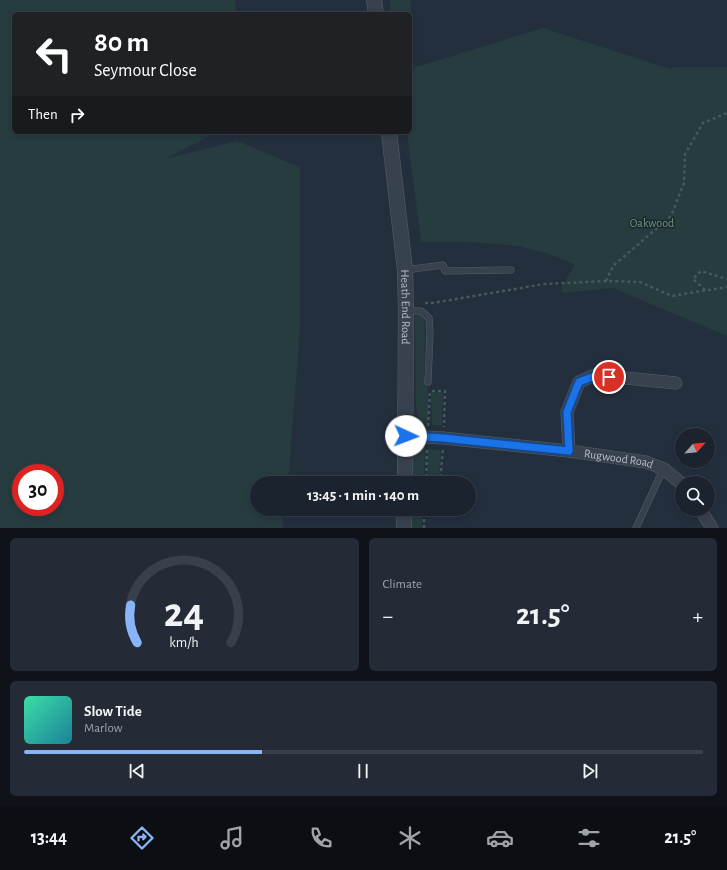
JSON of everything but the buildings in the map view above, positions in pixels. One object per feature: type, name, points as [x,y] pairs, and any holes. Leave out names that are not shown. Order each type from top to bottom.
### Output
[{"type":"street","points":[[374,0],[376,12]]},
{"type":"street","name":"Heath End Road","points":[[389,134],[405,270],[406,436],[404,476]]},
{"type":"street","points":[[569,451],[567,412],[579,382],[595,376],[676,383]]},
{"type":"street","name":"Rugwood Road","points":[[406,436],[443,438],[569,451],[646,462],[664,469],[675,478]]},
{"type":"street","points":[[404,516],[404,528]]},
{"type":"street","points":[[704,516],[712,528]]},
{"type":"lane","points":[[405,270],[443,265],[445,271],[511,270]]},
{"type":"lane","points":[[406,311],[421,311],[428,318],[430,332],[428,382]]},
{"type":"lane","points":[[636,528],[660,476]]},
{"type":"path","points":[[606,281],[613,266],[671,216],[684,183],[685,154],[703,123],[727,114]]},
{"type":"path","points":[[706,290],[693,279],[701,271],[727,279]]},
{"type":"path","points":[[422,303],[433,303],[544,284],[606,281],[640,282],[672,296],[727,287]]},
{"type":"path","points":[[424,516],[424,528]]},
{"type":"green space","points":[[0,0],[235,0],[237,12],[12,12],[12,134],[213,134],[165,159],[237,141],[300,167],[300,327],[289,476],[250,476],[250,516],[283,516],[282,528],[0,528]]},
{"type":"green space","points":[[390,0],[410,0],[411,12],[390,12]]},
{"type":"green space","name":"Oakwood","points":[[543,28],[670,69],[675,67],[727,67],[727,336],[613,288],[562,293],[562,286],[575,265],[537,251],[500,244],[421,242],[407,134],[412,134],[412,68]]},
{"type":"green space","points":[[418,314],[422,315],[425,322],[424,374],[428,389],[427,424],[422,423],[418,419],[416,408],[415,316]]},
{"type":"green space","points":[[443,392],[442,424],[441,426],[432,425],[431,393]]},
{"type":"green space","points":[[425,445],[424,476],[412,476],[412,461],[420,449]]},
{"type":"green space","points":[[429,449],[439,450],[441,453],[439,476],[427,476]]},
{"type":"green space","points":[[411,516],[423,516],[422,528],[411,528]]},
{"type":"route","points":[[406,436],[443,438],[569,451],[567,412],[579,382],[595,376],[609,377]]}]
